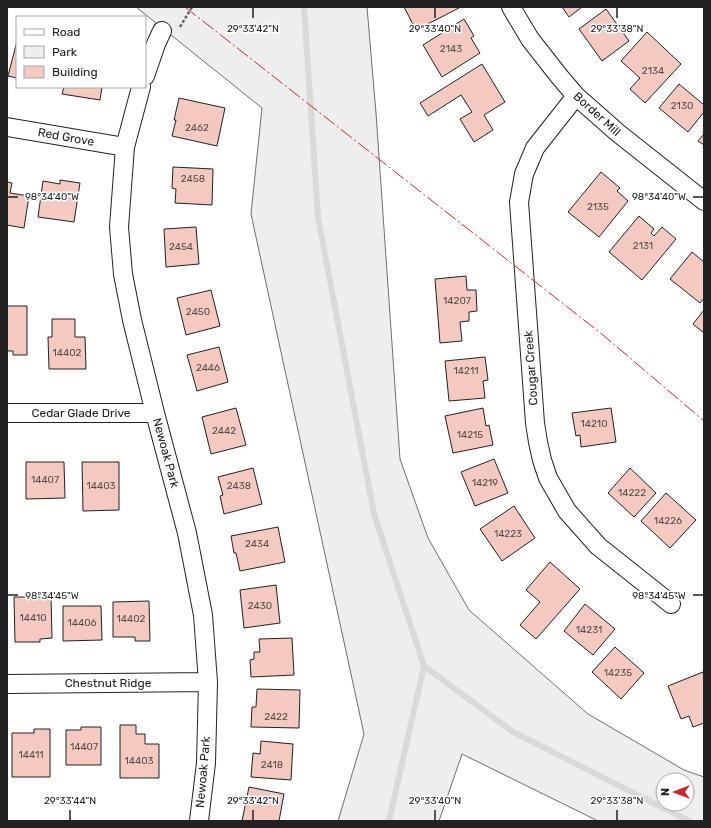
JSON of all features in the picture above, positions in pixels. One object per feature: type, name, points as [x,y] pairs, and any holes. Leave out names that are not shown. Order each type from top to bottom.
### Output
[{"type":"street","name":"Border Mill","points":[[511,7],[530,39],[576,96],[618,133],[704,201]]},
{"type":"street","points":[[146,73],[162,31]]},
{"type":"street","name":"Newoak Park","points":[[141,88],[125,147],[119,227],[123,274],[132,320],[187,533],[203,615],[208,682],[206,763],[199,821]]},
{"type":"street","name":"Cougar Creek","points":[[576,96],[535,148],[524,174],[519,202],[535,423],[538,442],[548,478],[567,511],[598,546],[671,604]]},
{"type":"street","name":"Red Grove","points":[[7,127],[125,147]]},
{"type":"street","name":"Cedar Glade Drive","points":[[7,413],[155,413]]},
{"type":"street","name":"Chestnut Ridge","points":[[7,684],[208,682]]},
{"type":"green space","points":[[136,7],[367,7],[376,113],[400,459],[428,538],[469,610],[588,714],[690,772],[655,772],[655,812],[695,812],[695,774],[704,777],[704,821],[598,821],[462,754],[439,821],[338,821],[364,734],[251,214],[262,108]]},
{"type":"building","points":[[404,7],[458,7],[459,8],[416,30]]},
{"type":"building","points":[[562,7],[582,7],[569,17]]},
{"type":"building","points":[[606,9],[629,41],[602,61],[579,29]]},
{"type":"building","points":[[464,19],[474,36],[471,38],[480,53],[442,77],[423,45]]},
{"type":"building","points":[[647,32],[681,64],[645,103],[630,89],[640,78],[621,61]]},
{"type":"building","points":[[16,45],[16,78],[8,76]]},
{"type":"building","points":[[482,64],[505,102],[484,115],[493,130],[474,142],[460,119],[472,112],[461,95],[428,116],[420,103]]},
{"type":"building","points":[[679,84],[704,105],[704,112],[688,132],[659,108]]},
{"type":"building","points":[[64,88],[102,88],[100,100],[62,94]]},
{"type":"building","points":[[179,98],[225,108],[217,146],[172,136]]},
{"type":"building","points":[[704,134],[704,145],[698,141]]},
{"type":"building","points":[[173,167],[213,169],[212,205],[175,203],[176,189],[172,188]]},
{"type":"building","points":[[601,172],[620,188],[617,191],[628,201],[599,237],[568,212]]},
{"type":"building","points":[[60,180],[80,183],[74,222],[38,217],[43,181],[60,184]]},
{"type":"building","points":[[7,182],[12,183],[10,193],[29,196],[24,228],[7,225]]},
{"type":"building","points":[[639,216],[654,229],[651,233],[654,236],[662,227],[676,239],[642,280],[609,252]]},
{"type":"building","points":[[196,227],[199,264],[166,267],[164,229]]},
{"type":"building","points":[[692,252],[704,262],[704,298],[700,303],[670,279]]},
{"type":"building","points":[[466,276],[467,290],[476,290],[477,311],[469,312],[469,321],[460,322],[462,341],[440,343],[435,279]]},
{"type":"building","points":[[211,290],[220,326],[186,335],[177,298]]},
{"type":"building","points":[[7,306],[27,306],[27,355],[13,355],[13,351],[7,351]]},
{"type":"building","points":[[704,310],[704,333],[693,324]]},
{"type":"building","points":[[52,319],[75,319],[75,337],[85,337],[86,369],[49,369],[48,337],[52,337]]},
{"type":"building","points":[[219,347],[228,382],[197,391],[187,355]]},
{"type":"building","points":[[485,357],[488,380],[483,381],[485,398],[449,401],[445,361]]},
{"type":"building","points":[[236,408],[246,445],[211,454],[202,417]]},
{"type":"building","points":[[483,408],[486,426],[489,425],[493,445],[453,453],[445,416]]},
{"type":"building","points":[[611,408],[616,442],[581,447],[580,435],[576,436],[572,413]]},
{"type":"building","points":[[494,459],[508,493],[475,506],[461,472]]},
{"type":"building","points":[[26,462],[64,462],[65,498],[26,499]]},
{"type":"building","points":[[82,462],[119,462],[119,510],[83,511]]},
{"type":"building","points":[[253,468],[262,504],[224,514],[220,496],[223,495],[218,477]]},
{"type":"building","points":[[630,468],[656,493],[634,517],[608,493]]},
{"type":"building","points":[[666,493],[696,520],[670,548],[641,521]]},
{"type":"building","points":[[514,506],[535,538],[502,561],[480,529]]},
{"type":"building","points":[[278,527],[285,562],[240,571],[236,553],[234,553],[231,536]]},
{"type":"building","points":[[550,562],[580,589],[536,639],[520,625],[540,602],[526,590]]},
{"type":"building","points":[[276,585],[280,623],[244,628],[240,590]]},
{"type":"building","points":[[14,597],[51,597],[52,638],[40,639],[40,642],[15,642]]},
{"type":"building","points":[[149,601],[150,641],[135,641],[135,637],[113,637],[113,602]]},
{"type":"building","points":[[585,604],[615,629],[593,655],[564,631]]},
{"type":"building","points":[[63,606],[101,606],[102,640],[63,641]]},
{"type":"building","points":[[292,638],[294,675],[251,677],[250,660],[254,659],[254,652],[260,652],[259,639]]},
{"type":"building","points":[[615,647],[644,673],[621,699],[592,672]]},
{"type":"building","points":[[703,672],[704,723],[693,727],[689,716],[681,719],[668,686]]},
{"type":"building","points":[[257,689],[300,690],[299,728],[251,727],[252,707],[256,707]]},
{"type":"building","points":[[120,725],[136,725],[136,734],[145,734],[145,744],[159,744],[159,778],[120,778]]},
{"type":"building","points":[[81,727],[101,727],[101,765],[66,765],[66,730],[81,730]]},
{"type":"building","points":[[34,729],[50,729],[50,777],[12,777],[12,733],[34,733]]},
{"type":"building","points":[[261,741],[293,744],[291,780],[251,777],[253,753],[260,754]]},
{"type":"building","points":[[249,787],[284,794],[279,821],[242,821]]},
{"type":"waterway","points":[[304,7],[318,217],[374,514],[424,666],[513,732],[689,821]]},
{"type":"waterway","points":[[389,821],[424,666]]},
{"type":"power","points":[[185,7],[603,335],[704,421]]}]
